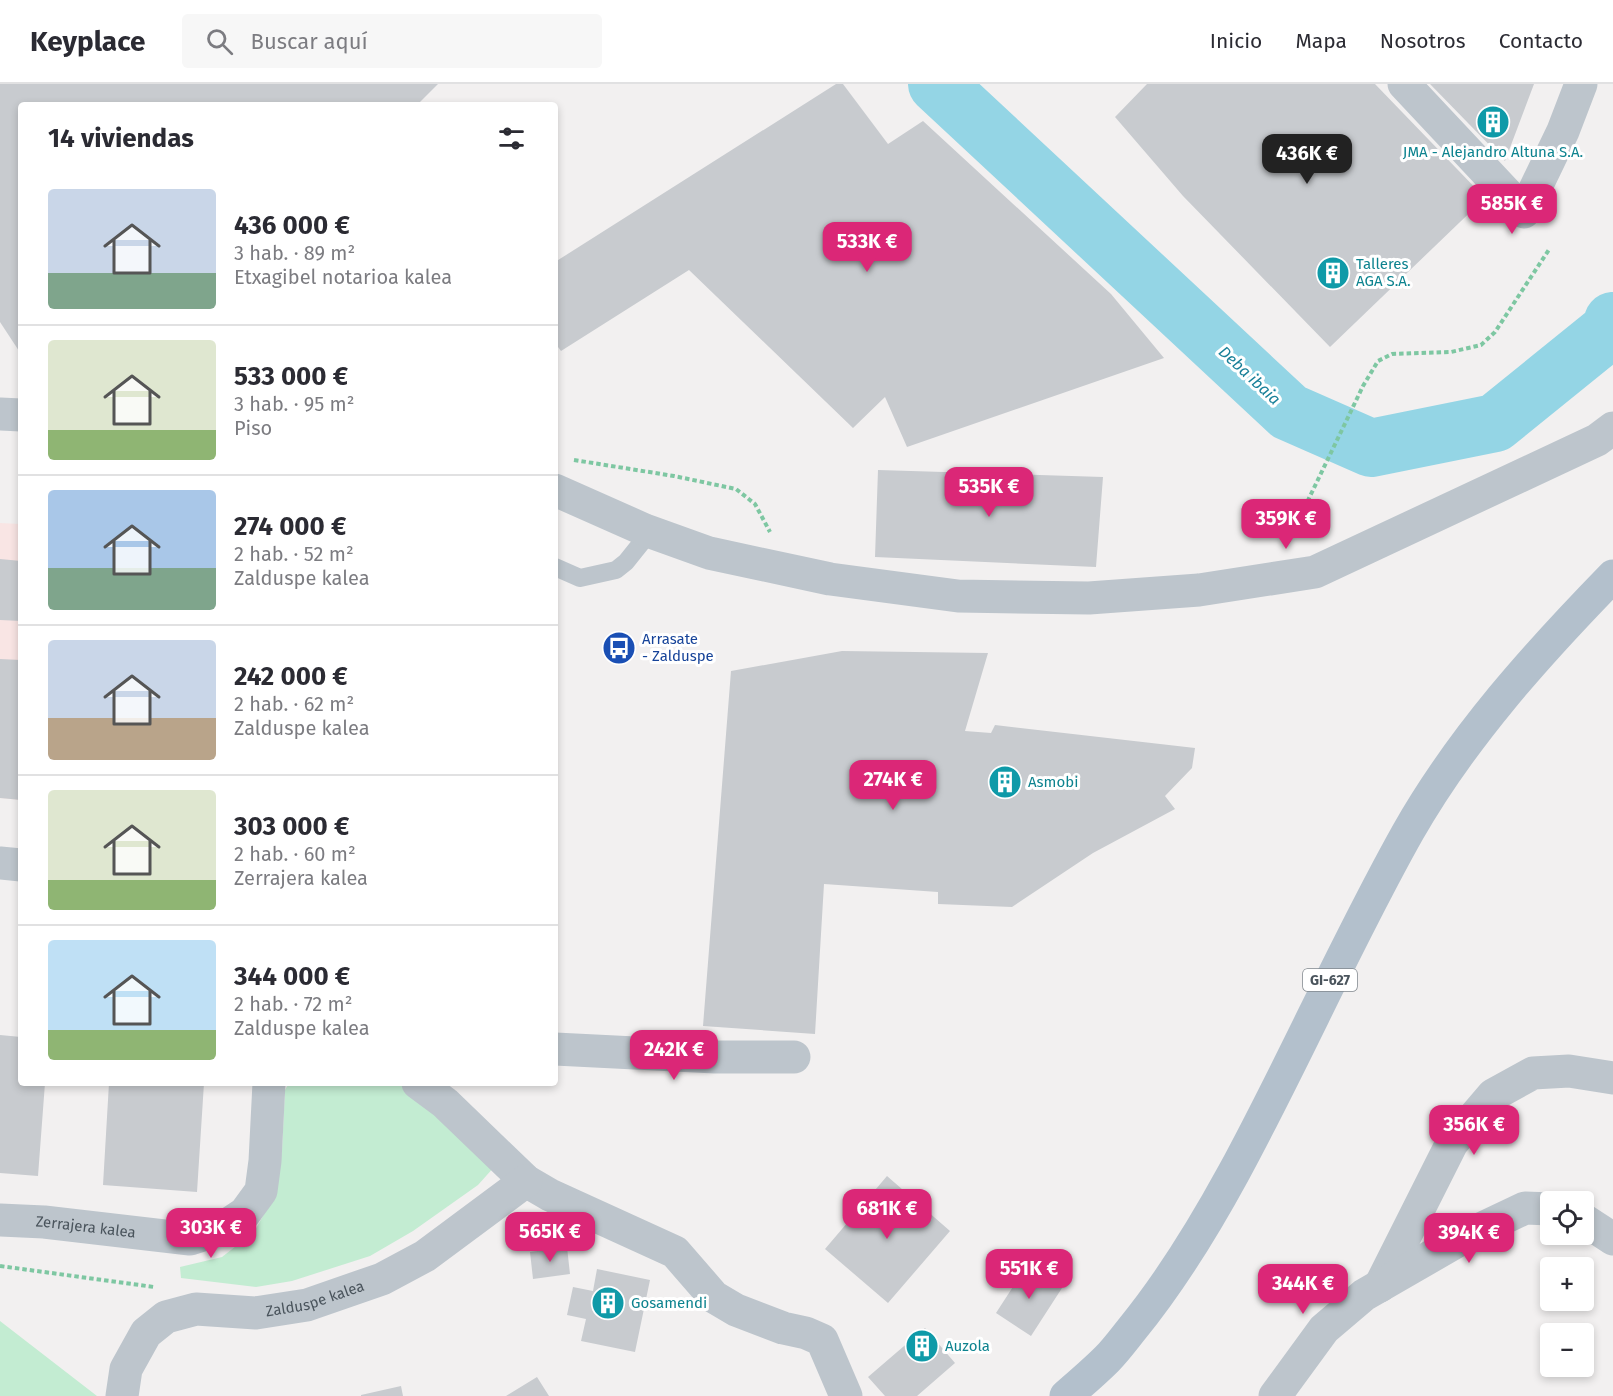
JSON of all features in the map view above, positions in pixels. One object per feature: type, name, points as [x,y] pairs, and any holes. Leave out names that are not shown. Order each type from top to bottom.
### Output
[{"type":"main road","name":"GI-627","points":[[1066,1396],[1108,1358],[1155,1302],[1198,1238],[1275,1098],[1345,950],[1409,832],[1448,768],[1490,713],[1563,627],[1613,576]]},
{"type":"street","points":[[1404,84],[1524,212],[1563,131],[1581,84]]},
{"type":"street","points":[[0,414],[18,415]]},
{"type":"street","points":[[558,491],[651,532],[709,553],[830,579],[958,596],[1089,598],[1199,590],[1315,572],[1597,440],[1613,428]]},
{"type":"street","points":[[0,863],[18,865]]},
{"type":"street","points":[[558,1048],[715,1058],[794,1057]]},
{"type":"street","points":[[1380,1286],[1452,1143],[1492,1095],[1533,1073],[1569,1071],[1613,1078]]},
{"type":"street","name":"Zerrajera kalea","points":[[0,1220],[44,1222],[190,1239],[221,1229],[245,1213],[261,1191],[269,1086]]},
{"type":"street","points":[[422,1086],[445,1102],[526,1180],[550,1195],[675,1252],[714,1297],[736,1310],[822,1340],[846,1396]]},
{"type":"street","name":"Zalduspe kalea","points":[[122,1396],[126,1369],[146,1333],[166,1317],[196,1309],[256,1313],[307,1305],[382,1279],[425,1256],[526,1180]]},
{"type":"street","points":[[1275,1396],[1324,1329],[1364,1295],[1468,1235],[1525,1208],[1540,1209]]},
{"type":"lane","points":[[558,568],[580,578],[616,570],[626,562],[651,532]]},
{"type":"path","points":[[1278,544],[1289,542],[1363,386],[1378,361],[1392,354],[1451,352],[1481,345],[1495,332],[1550,248]]},
{"type":"path","points":[[566,458],[736,489],[755,504],[771,533]]},
{"type":"path","points":[[0,1266],[162,1288]]},
{"type":"shaded area","points":[[0,523],[18,524],[18,800],[0,798]]},
{"type":"green space","points":[[287,1086],[406,1086],[495,1166],[478,1185],[413,1231],[370,1256],[292,1281],[256,1287],[181,1278],[180,1267],[222,1257],[254,1232],[273,1198],[282,1150],[285,1090]]},
{"type":"green space","points":[[0,1321],[97,1396],[0,1396]]},
{"type":"building","points":[[0,84],[438,84],[420,102],[18,102],[18,349],[0,322]]},
{"type":"building","points":[[836,84],[843,84],[888,144],[923,121],[1111,294],[1164,358],[907,447],[885,397],[853,428],[689,270],[561,351],[558,347],[558,260]]},
{"type":"building","name":"Talleres AGA S.A.","points":[[1147,84],[1375,84],[1485,198],[1330,347],[1183,196],[1115,117]]},
{"type":"building","name":"JMA - Alejandro Altuna S.A.","points":[[1430,84],[1534,84],[1505,161]]},
{"type":"building","points":[[878,470],[1103,477],[1096,567],[875,557]]},
{"type":"building","points":[[0,559],[18,561],[18,621],[0,620]]},
{"type":"building","points":[[842,651],[988,653],[965,731],[991,733],[995,725],[1195,748],[1192,768],[1165,796],[1175,809],[1093,853],[1012,907],[938,904],[938,892],[824,884],[815,1034],[703,1026],[731,671]]},
{"type":"building","points":[[0,659],[18,660],[18,800],[0,798]]},
{"type":"building","points":[[0,1035],[18,1037],[18,1086],[45,1086],[38,1176],[0,1173]]},
{"type":"building","points":[[109,1086],[204,1086],[197,1192],[103,1185]]},
{"type":"building","points":[[887,1176],[950,1231],[888,1303],[825,1249]]},
{"type":"building","points":[[567,1247],[570,1274],[533,1279],[530,1252]]},
{"type":"building","points":[[1027,1265],[1062,1288],[1031,1336],[996,1313]]},
{"type":"building","name":"Gosamendi","points":[[597,1269],[650,1280],[635,1352],[581,1341],[586,1319],[567,1315],[573,1287],[593,1291]]},
{"type":"building","name":"Auzola","points":[[925,1328],[955,1363],[917,1396],[885,1396],[868,1377]]},
{"type":"building","points":[[537,1377],[549,1396],[506,1396]]},
{"type":"building","points":[[401,1386],[403,1396],[361,1396],[361,1395]]},
{"type":"waterway","name":"Deba ibaia","points":[[937,84],[1289,412],[1371,448],[1495,423],[1610,330],[1613,321]]},
{"type":"place","name":"JMA - Alejandro Altuna S.A.","points":[[1493,122]]},
{"type":"place","name":"Talleres AGA S.A.","points":[[1333,273]]},
{"type":"place","name":"Arrasate - Zalduspe","points":[[619,648]]},
{"type":"place","name":"Asmobi","points":[[1005,782]]},
{"type":"place","name":"Gosamendi","points":[[608,1303]]},
{"type":"place","name":"Auzola","points":[[922,1346]]}]
